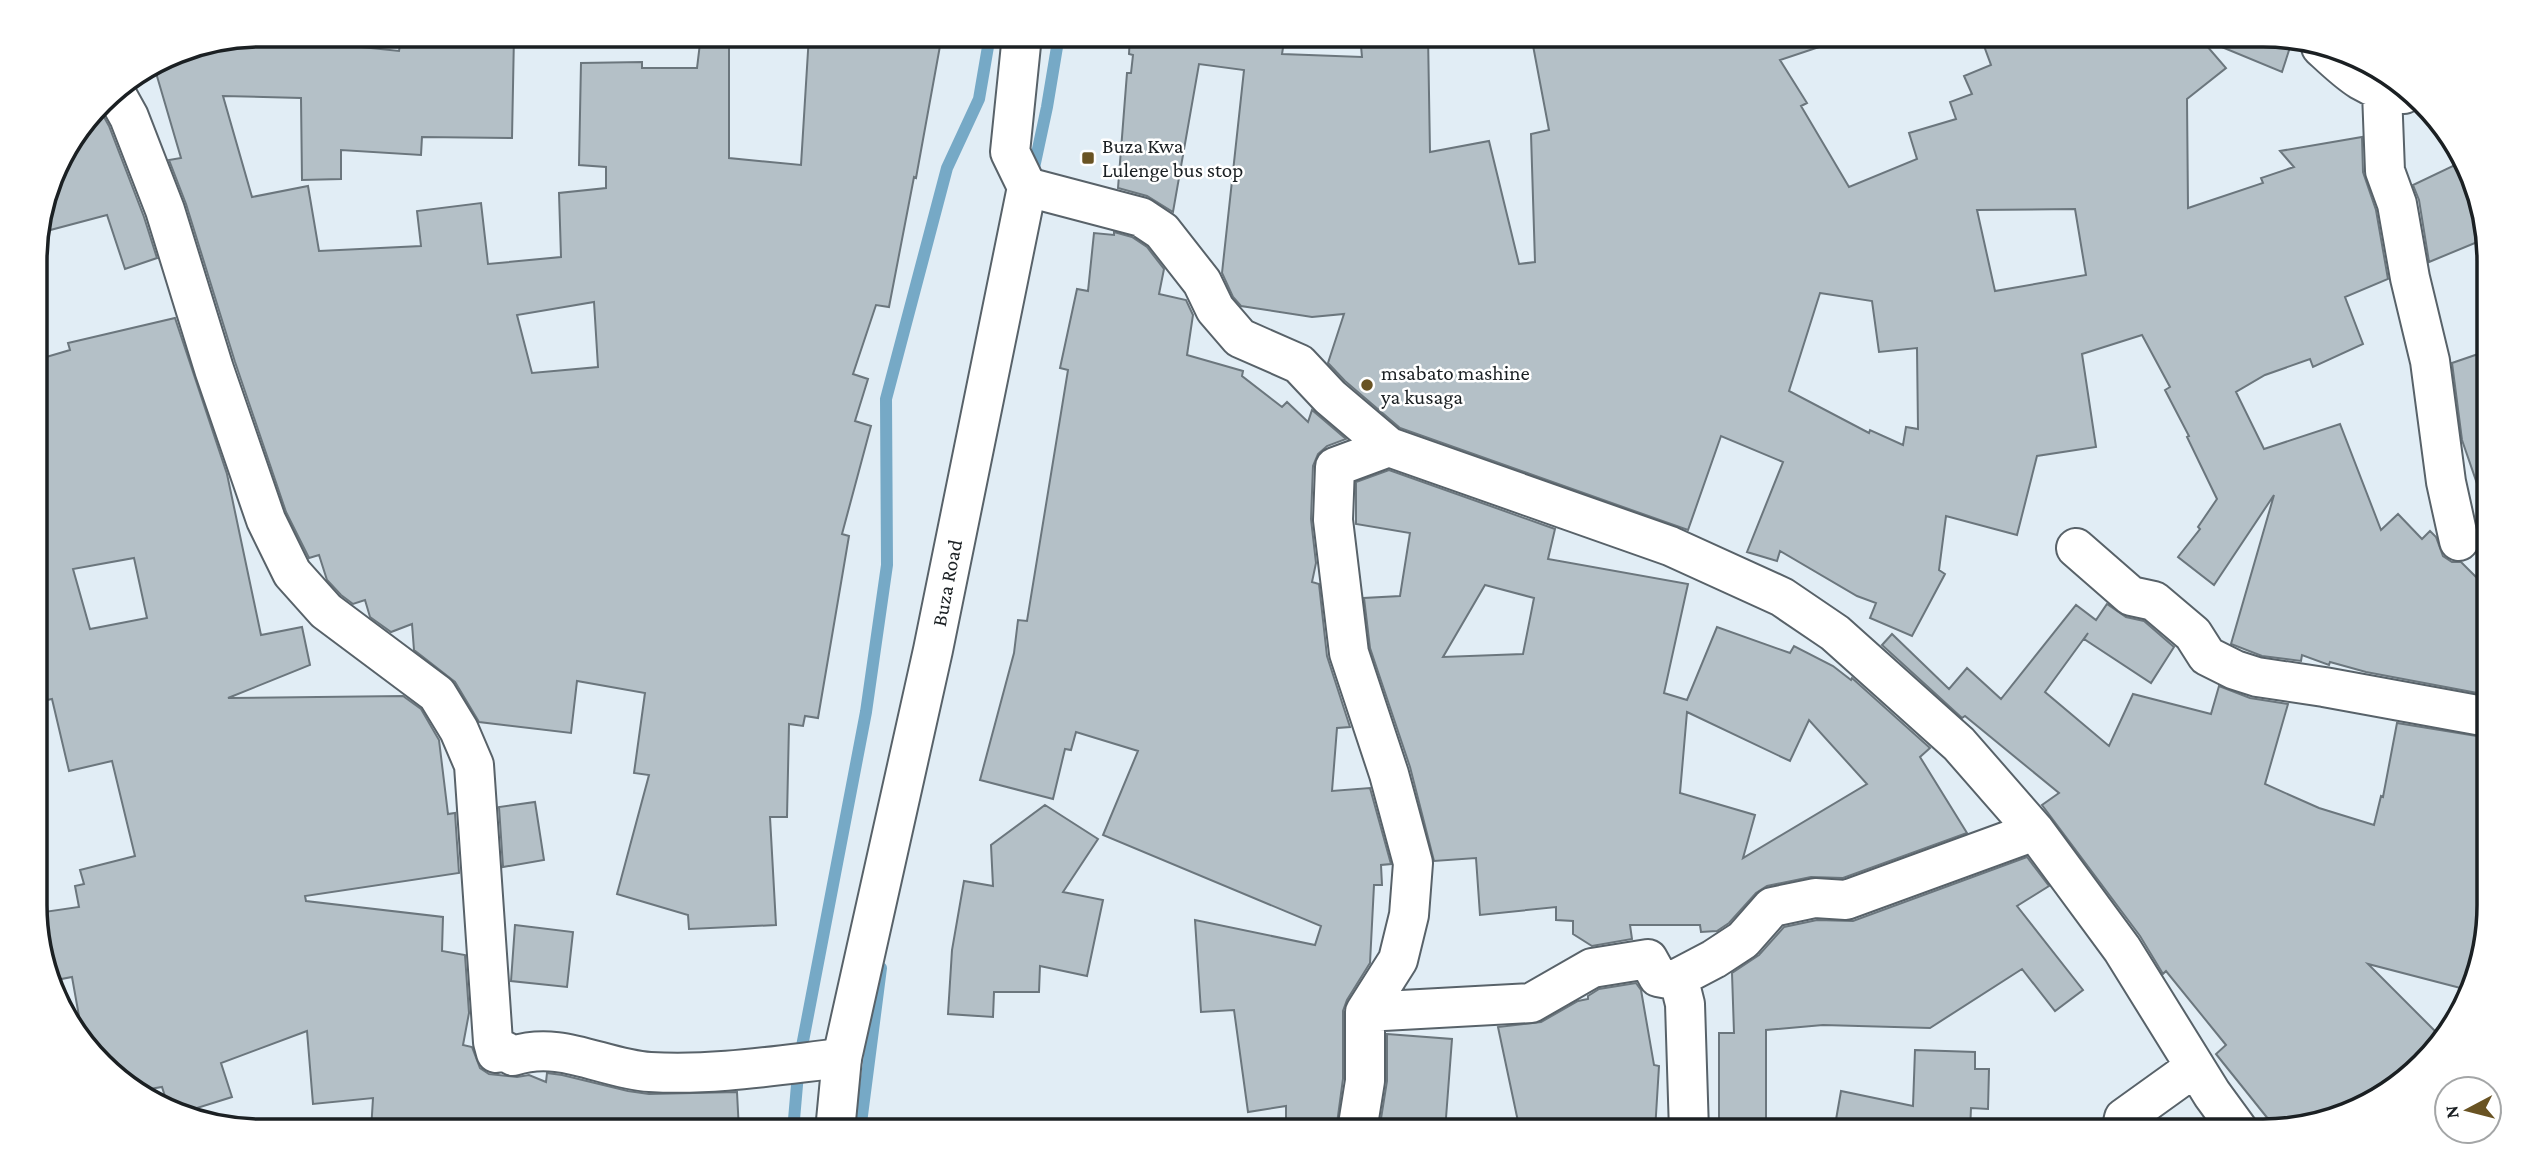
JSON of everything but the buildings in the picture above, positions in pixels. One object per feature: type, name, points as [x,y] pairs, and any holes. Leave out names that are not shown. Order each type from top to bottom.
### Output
[{"type":"street","points":[[1020,47],[1010,152],[1027,187],[1141,217],[1162,231],[1202,282],[1215,309],[1241,338],[1299,364],[1330,397],[1389,447],[1670,546],[1782,597],[1835,633],[1959,744],[2035,831],[2122,949],[2212,1094],[2230,1118]]},
{"type":"street","points":[[2336,61],[2347,72],[2393,93],[2385,171],[2397,204],[2410,278],[2430,362],[2446,482],[2459,541]]},
{"type":"street","points":[[120,101],[129,117],[165,210],[214,369],[266,520],[292,573],[326,611],[437,694],[459,730],[474,765],[493,1042],[496,1053],[505,1051],[513,1056],[556,1050],[647,1072],[715,1071],[842,1058]]},
{"type":"street","name":"Buza Road","points":[[836,1119],[842,1058],[933,650],[1027,187]]},
{"type":"street","points":[[1359,1118],[1365,1080],[1365,1012],[1398,960],[1409,915],[1413,863],[1389,774],[1349,653],[1334,520],[1335,467],[1389,447]]},
{"type":"street","points":[[2077,548],[2131,596],[2154,601],[2193,634],[2207,656],[2235,670],[2257,677],[2477,715]]},
{"type":"street","points":[[1674,980],[1743,940],[1772,907],[1815,898],[1846,900],[2035,831]]},
{"type":"street","points":[[1365,1012],[1531,1003],[1592,968],[1648,959],[1658,977],[1674,980],[1681,988],[1685,1004],[1689,1118]]},
{"type":"street","points":[[2124,1118],[2195,1067]]},
{"type":"waterway","points":[[794,1119],[799,1062],[866,712],[887,565],[886,399],[947,168],[979,99],[988,47]]},
{"type":"waterway","points":[[1032,177],[1057,47]]},
{"type":"waterway","points":[[862,1119],[881,968]]},
{"type":"place","name":"Buza Kwa Lulenge bus stop","points":[[1088,158]]},
{"type":"place","name":"msabato mashine ya kusaga","points":[[1367,385]]}]
